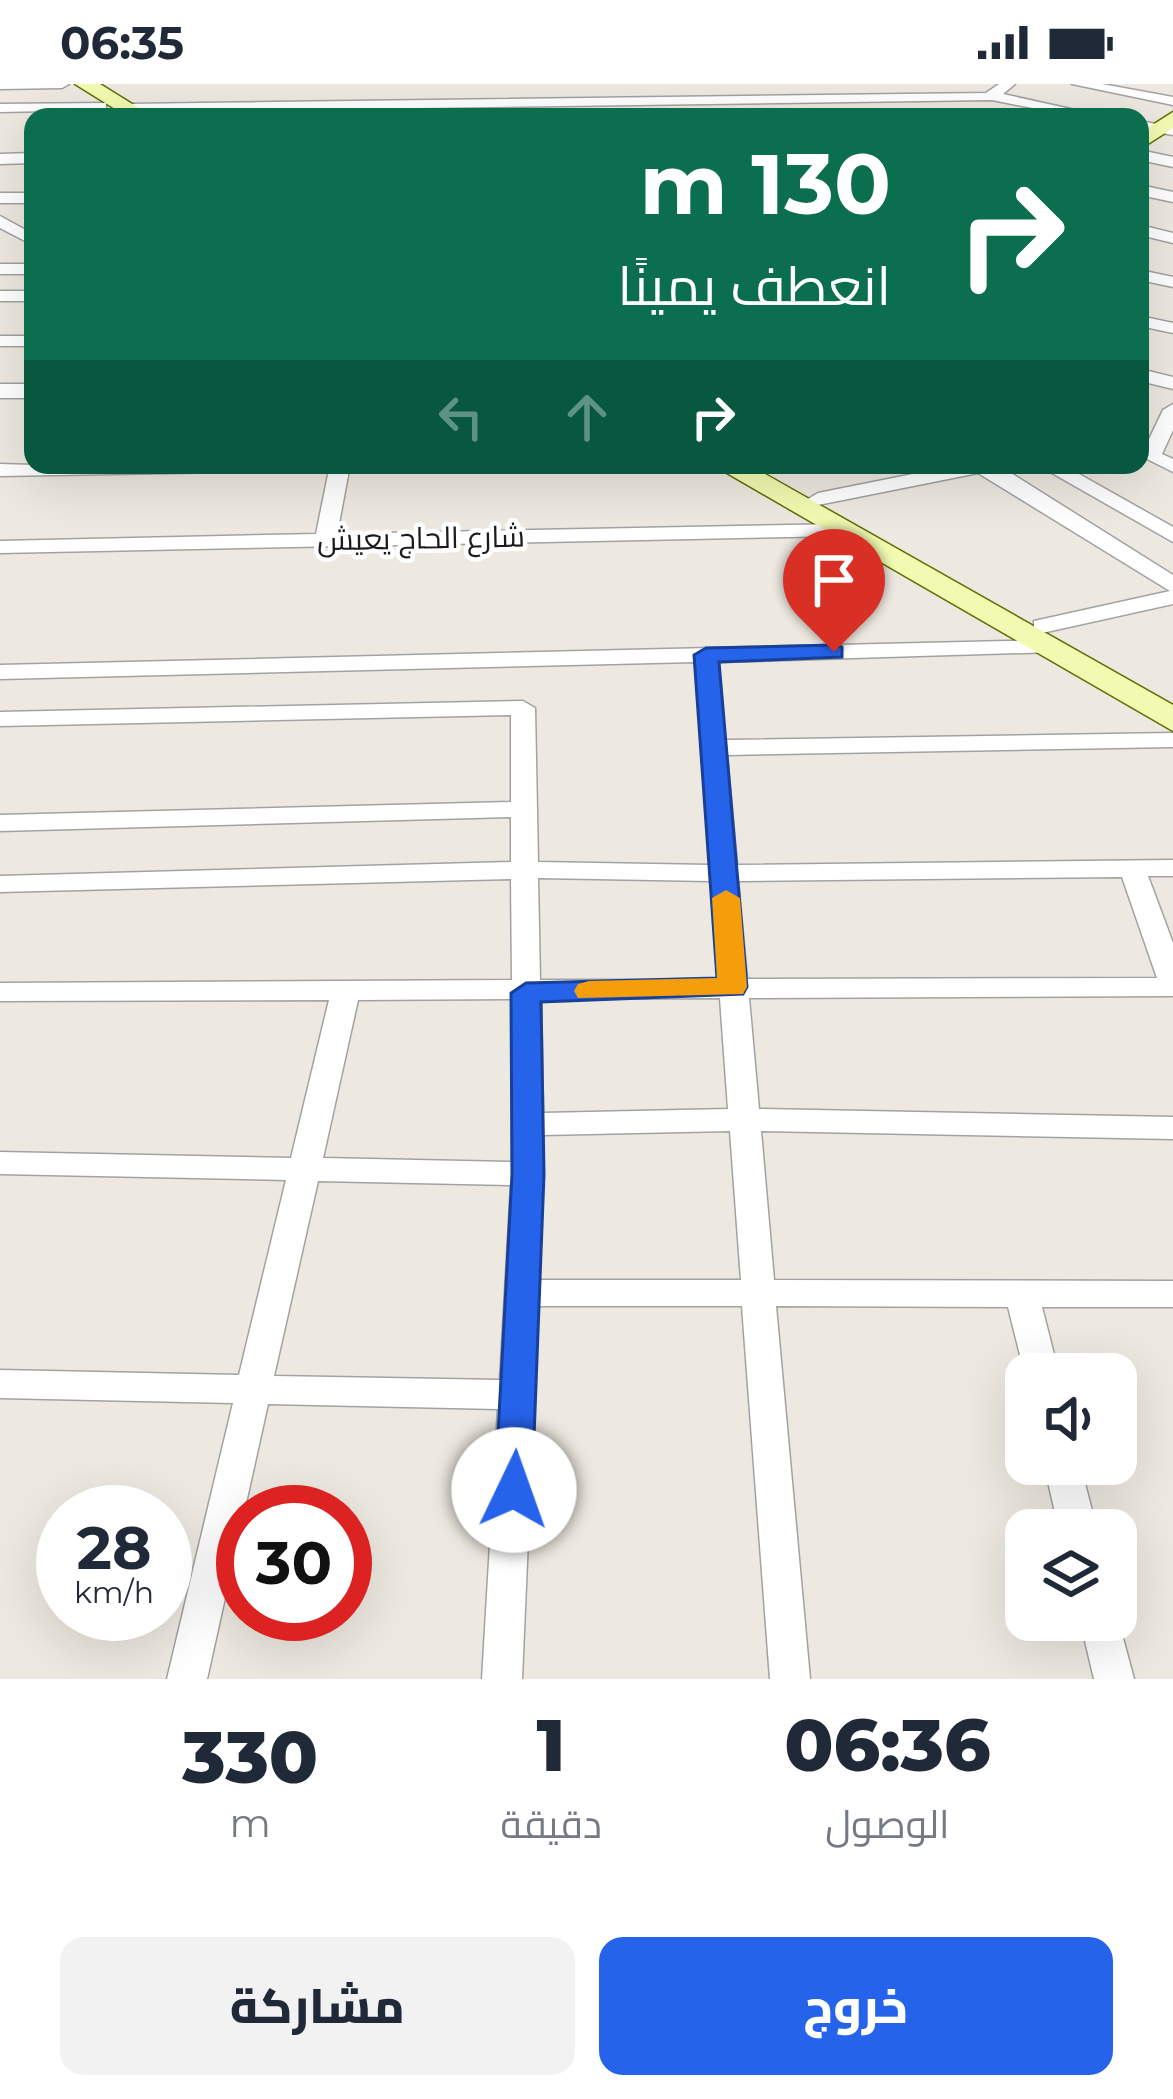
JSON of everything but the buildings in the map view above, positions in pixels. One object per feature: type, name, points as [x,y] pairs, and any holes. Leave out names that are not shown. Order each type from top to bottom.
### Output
[{"type":"main road","points":[[62,84],[113,108]]},
{"type":"main road","points":[[85,84],[117,108]]},
{"type":"main road","points":[[744,474],[1045,637],[1173,700]]},
{"type":"main road","points":[[773,474],[1173,720]]},
{"type":"street","points":[[0,85],[62,84]]},
{"type":"street","points":[[380,105],[383,84]]},
{"type":"street","points":[[991,96],[1008,84]]},
{"type":"street","points":[[1079,84],[1173,101]]},
{"type":"street","points":[[628,108],[760,100],[991,96],[1053,108]]},
{"type":"street","points":[[760,100],[762,108]]},
{"type":"street","points":[[269,108],[509,108]]},
{"type":"street","points":[[1156,451],[1173,410]]},
{"type":"street","points":[[325,540],[338,474]]},
{"type":"street","points":[[818,500],[945,474]]},
{"type":"street","points":[[997,474],[1173,585]]},
{"type":"street","points":[[1064,474],[1173,536]]},
{"type":"street","name":"شارع الحاج يعيش","points":[[0,547],[842,530]]},
{"type":"street","points":[[0,672],[706,655],[1045,637],[1173,597]]},
{"type":"street","points":[[706,655],[790,1679]]},
{"type":"street","points":[[0,719],[524,708],[528,1174],[502,1679]]},
{"type":"street","points":[[713,748],[1173,740]]},
{"type":"street","points":[[0,823],[524,809]]},
{"type":"street","points":[[0,992],[526,993],[1173,985],[1132,868]]},
{"type":"street","points":[[0,884],[525,870],[724,874],[1173,868]]},
{"type":"street","points":[[187,1679],[345,993]]},
{"type":"street","points":[[527,1124],[742,1120],[1173,1128]]},
{"type":"street","points":[[0,1162],[528,1174]]},
{"type":"street","points":[[523,1293],[1173,1294]]},
{"type":"street","points":[[1022,1293],[1036,1353]]},
{"type":"street","points":[[0,1384],[519,1395]]},
{"type":"street","points":[[1105,1641],[1114,1679]]},
{"type":"slow traffic","points":[[589,991],[732,987],[726,898]]},
{"type":"route","points":[[514,1490],[528,1174],[526,993],[732,987],[706,655],[834,652]]}]
